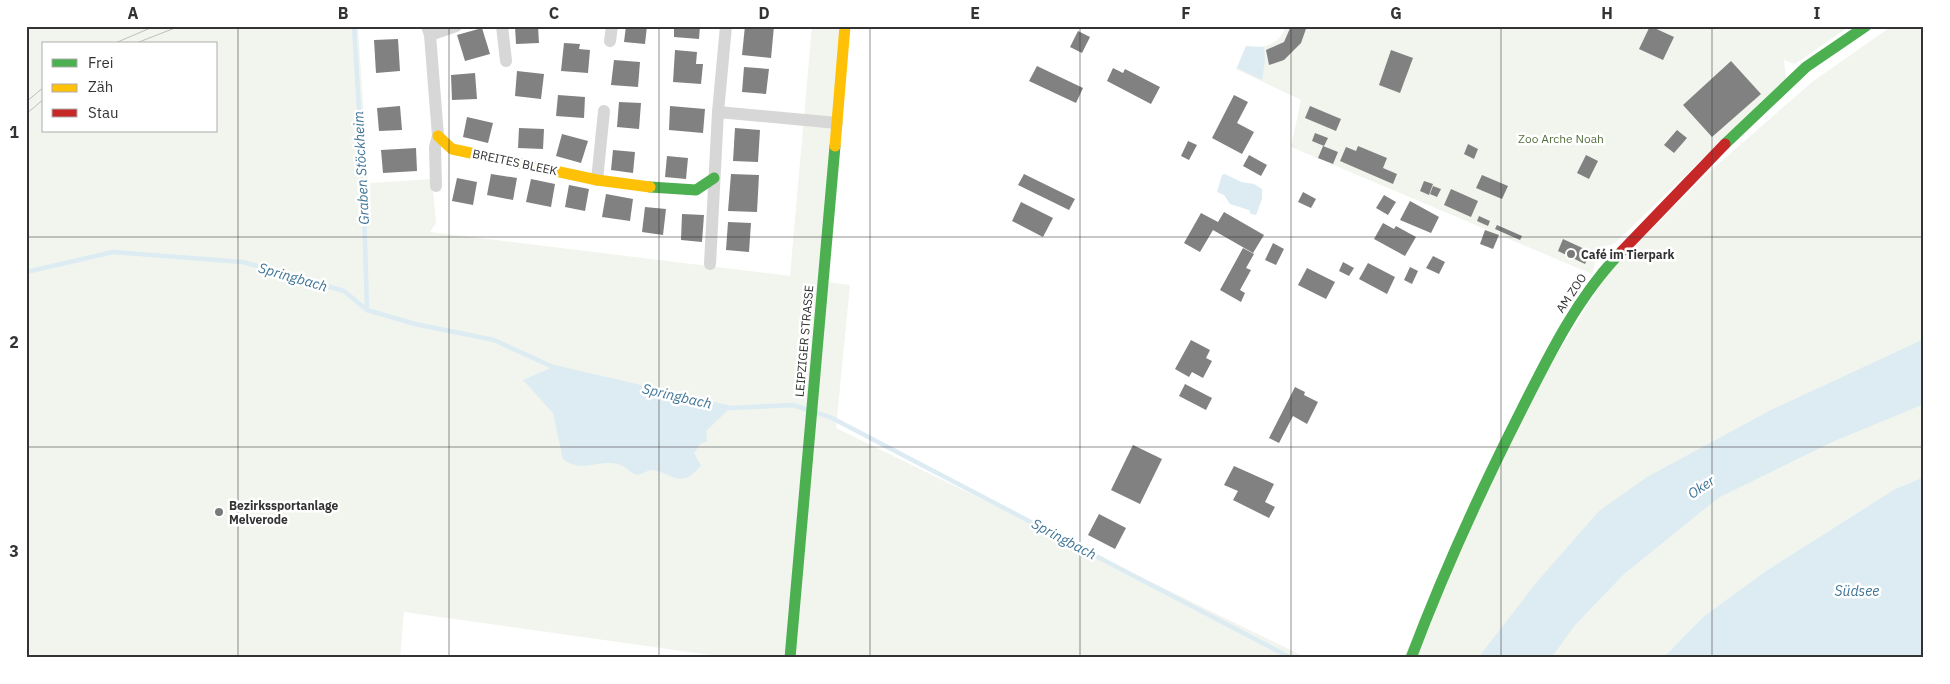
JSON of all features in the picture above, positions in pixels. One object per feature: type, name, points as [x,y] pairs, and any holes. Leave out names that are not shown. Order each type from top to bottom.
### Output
[{"type":"street","points":[[436,186],[435,147],[438,136],[428,31],[456,26]]},
{"type":"street","points":[[502,26],[506,61]]},
{"type":"street","points":[[610,41],[612,26]]},
{"type":"street","points":[[710,264],[718,112],[726,26]]},
{"type":"street","name":"LEIPZIGER STRASSE","points":[[790,658],[845,26]]},
{"type":"street","name":"AM ZOO","points":[[1411,658],[1437,588],[1480,491],[1536,381],[1572,315],[1591,286],[1707,162],[1806,67],[1866,26]]},
{"type":"street","points":[[598,180],[604,111]]},
{"type":"street","points":[[718,112],[837,123]]},
{"type":"street","name":"BREITES BLEEK","points":[[438,136],[452,149],[598,180],[650,187],[696,190],[714,178]]},
{"type":"lane","points":[[1247,26],[1257,26]]},
{"type":"green space","points":[[26,26],[358,26],[371,225],[370,183],[432,179],[436,223],[430,232],[790,276],[812,26],[843,26],[820,281],[850,285],[836,428],[1307,658],[732,658],[404,612],[400,658],[26,658]]},
{"type":"green space","name":"Zoo Arche Noah","points":[[1286,26],[1850,26],[1795,64],[1784,60],[1786,78],[1614,244],[1599,248],[1592,274],[1291,147],[1301,100],[1236,69],[1246,46],[1259,47],[1270,44],[1280,38]]},
{"type":"green space","points":[[1892,26],[1924,26],[1924,477],[1895,489],[1766,571],[1703,617],[1663,658],[1403,658],[1551,364],[1608,273],[1708,173],[1812,82]]},
{"type":"water","points":[[1246,46],[1264,47],[1265,61],[1262,80],[1237,68]]},
{"type":"water","points":[[1225,174],[1241,182],[1254,184],[1262,189],[1262,199],[1256,215],[1251,214],[1249,210],[1230,204],[1224,195],[1217,192],[1222,175]]},
{"type":"water","name":"Oker","points":[[1924,339],[1924,404],[1832,442],[1718,498],[1623,575],[1575,625],[1551,658],[1478,658],[1536,583],[1599,511],[1647,477],[1771,410]]},
{"type":"water","points":[[553,367],[730,408],[706,431],[707,441],[700,444],[694,453],[701,466],[686,478],[677,478],[652,470],[636,475],[621,465],[610,463],[577,465],[563,459],[553,413],[523,380]]},
{"type":"water","name":"Südsee","points":[[1924,477],[1924,658],[1663,658],[1703,617],[1766,571],[1895,489]]},
{"type":"building","points":[[515,26],[538,26],[539,43],[516,44]]},
{"type":"building","points":[[626,26],[647,26],[645,44],[624,42]]},
{"type":"building","points":[[674,26],[700,26],[699,39],[674,37]]},
{"type":"building","points":[[745,26],[774,26],[771,58],[742,55]]},
{"type":"building","points":[[1291,26],[1307,26],[1301,43],[1284,60],[1269,65],[1266,50],[1284,42]]},
{"type":"building","points":[[1650,26],[1674,37],[1663,60],[1639,49]]},
{"type":"building","points":[[482,28],[490,54],[465,61],[457,35]]},
{"type":"building","points":[[1078,31],[1090,37],[1082,53],[1070,47]]},
{"type":"building","points":[[398,39],[400,71],[376,73],[374,40]]},
{"type":"building","points":[[564,43],[580,44],[579,49],[590,50],[588,73],[561,71]]},
{"type":"building","points":[[675,50],[697,52],[696,64],[703,64],[701,84],[673,82]]},
{"type":"building","points":[[1391,50],[1413,58],[1400,93],[1379,85]]},
{"type":"building","points":[[614,60],[640,62],[638,87],[611,85]]},
{"type":"building","points":[[1731,61],[1761,94],[1712,137],[1683,105]]},
{"type":"building","points":[[1037,66],[1083,88],[1076,103],[1029,81]]},
{"type":"building","points":[[744,67],[769,69],[766,94],[742,92]]},
{"type":"building","points":[[1113,68],[1123,73],[1125,69],[1160,87],[1151,104],[1107,81]]},
{"type":"building","points":[[517,71],[544,74],[541,99],[515,96]]},
{"type":"building","points":[[475,73],[477,99],[452,100],[451,75]]},
{"type":"building","points":[[558,95],[585,97],[584,118],[556,116]]},
{"type":"building","points":[[1234,95],[1248,102],[1237,123],[1254,132],[1242,154],[1212,138]]},
{"type":"building","points":[[619,102],[641,103],[639,129],[617,127]]},
{"type":"building","points":[[400,106],[402,130],[379,131],[377,108]]},
{"type":"building","points":[[670,106],[705,109],[703,133],[669,130]]},
{"type":"building","points":[[1310,106],[1341,119],[1336,131],[1305,118]]},
{"type":"building","points":[[467,117],[493,123],[488,143],[463,137]]},
{"type":"building","points":[[519,128],[544,129],[543,149],[518,148]]},
{"type":"building","points":[[735,128],[760,130],[758,162],[733,161]]},
{"type":"building","points":[[1677,130],[1687,138],[1674,153],[1664,145]]},
{"type":"building","points":[[1315,133],[1328,138],[1324,146],[1312,141]]},
{"type":"building","points":[[562,134],[588,141],[581,163],[556,156]]},
{"type":"building","points":[[1188,141],[1197,145],[1189,160],[1181,156]]},
{"type":"building","points":[[1468,144],[1478,149],[1474,159],[1464,154]]},
{"type":"building","points":[[1323,146],[1338,152],[1333,164],[1318,158]]},
{"type":"building","points":[[1358,146],[1387,158],[1383,168],[1397,174],[1393,184],[1340,161],[1346,147],[1356,151]]},
{"type":"building","points":[[416,148],[417,171],[383,173],[381,150]]},
{"type":"building","points":[[613,150],[635,152],[633,173],[611,170]]},
{"type":"building","points":[[1249,155],[1267,165],[1261,176],[1243,166]]},
{"type":"building","points":[[1586,155],[1598,161],[1589,179],[1577,173]]},
{"type":"building","points":[[667,156],[688,158],[686,179],[665,177]]},
{"type":"building","points":[[491,174],[517,178],[513,200],[487,195]]},
{"type":"building","points":[[731,174],[759,175],[757,212],[728,211]]},
{"type":"building","points":[[1024,174],[1075,199],[1069,210],[1018,185]]},
{"type":"building","points":[[1482,175],[1508,186],[1502,199],[1476,188]]},
{"type":"building","points":[[457,178],[477,182],[473,205],[452,201]]},
{"type":"building","points":[[531,179],[555,184],[551,207],[526,202]]},
{"type":"building","points":[[1424,181],[1433,184],[1429,195],[1420,191]]},
{"type":"building","points":[[569,185],[589,189],[585,211],[565,207]]},
{"type":"building","points":[[1433,186],[1441,189],[1437,197],[1430,194]]},
{"type":"building","points":[[1451,189],[1478,201],[1471,217],[1444,205]]},
{"type":"building","points":[[1303,192],[1316,199],[1311,208],[1298,202]]},
{"type":"building","points":[[606,194],[633,199],[630,221],[602,217]]},
{"type":"building","points":[[1384,195],[1396,202],[1388,215],[1376,208]]},
{"type":"building","points":[[1410,201],[1439,217],[1431,233],[1400,220]]},
{"type":"building","points":[[1021,202],[1053,218],[1043,237],[1012,221]]},
{"type":"building","points":[[645,207],[666,209],[663,235],[642,232]]},
{"type":"building","points":[[1224,212],[1264,235],[1253,253],[1213,230],[1200,252],[1184,243],[1201,213],[1218,222]]},
{"type":"building","points":[[682,214],[704,215],[702,242],[681,240]]},
{"type":"building","points":[[1479,216],[1490,221],[1488,226],[1477,221]]},
{"type":"building","points":[[728,222],[751,223],[749,252],[726,250]]},
{"type":"building","points":[[1383,223],[1394,229],[1396,226],[1416,237],[1405,256],[1374,239]]},
{"type":"building","points":[[1497,225],[1522,236],[1520,240],[1495,229]]},
{"type":"building","points":[[1485,230],[1499,235],[1493,249],[1480,244]]},
{"type":"building","points":[[1563,239],[1591,252],[1585,264],[1558,251]]},
{"type":"building","points":[[1273,243],[1284,249],[1276,265],[1265,260]]},
{"type":"building","points":[[1243,248],[1254,254],[1246,268],[1251,270],[1240,290],[1245,293],[1241,302],[1220,290]]},
{"type":"building","points":[[1433,256],[1445,262],[1439,274],[1426,268]]},
{"type":"building","points":[[1343,262],[1354,268],[1349,276],[1339,271]]},
{"type":"building","points":[[1368,263],[1395,277],[1387,294],[1359,279]]},
{"type":"building","points":[[1410,267],[1418,271],[1412,284],[1404,280]]},
{"type":"building","points":[[1307,268],[1335,282],[1326,299],[1298,285]]},
{"type":"building","points":[[1191,340],[1210,350],[1206,358],[1212,361],[1203,378],[1192,372],[1189,377],[1175,369]]},
{"type":"building","points":[[1185,384],[1212,398],[1206,410],[1179,396]]},
{"type":"building","points":[[1295,387],[1305,392],[1304,395],[1318,402],[1307,424],[1293,416],[1279,443],[1269,438]]},
{"type":"building","points":[[1133,445],[1162,459],[1140,504],[1111,490]]},
{"type":"building","points":[[1234,466],[1274,484],[1265,502],[1275,507],[1269,518],[1233,500],[1238,491],[1224,485]]},
{"type":"building","points":[[1099,514],[1126,528],[1115,549],[1088,535]]},
{"type":"waterway","name":"Graben Stöckheim","points":[[354,26],[363,175],[367,310]]},
{"type":"waterway","name":"Springbach","points":[[26,272],[113,252],[243,262],[344,291],[367,310],[415,324],[494,340],[553,367],[730,408],[793,405],[808,410]]},
{"type":"waterway","name":"Springbach","points":[[815,412],[832,418],[1291,658]]},
{"type":"tram line","points":[[118,42],[155,26]]},
{"type":"tram line","points":[[139,42],[180,26]]},
{"type":"tram line","points":[[26,102],[42,89]]},
{"type":"tram line","points":[[26,114],[42,101]]},
{"type":"traffic: fast","points":[[1725,144],[1806,67],[1866,26]]},
{"type":"traffic: fast","points":[[790,658],[835,146]]},
{"type":"traffic: fast","points":[[650,187],[696,190],[714,178]]},
{"type":"traffic: fast","points":[[1411,658],[1463,533],[1542,369],[1578,307],[1606,268],[1622,251]]},
{"type":"traffic: slow","points":[[835,146],[845,26]]},
{"type":"traffic: slow","points":[[438,136],[452,149],[597,180],[650,187]]},
{"type":"traffic: jam","points":[[1622,251],[1725,144]]},
{"type":"place","name":"Café im Tierpark","points":[[1571,254]]},
{"type":"place","name":"Bezirkssportanlage Melverode","points":[[219,512]]}]
